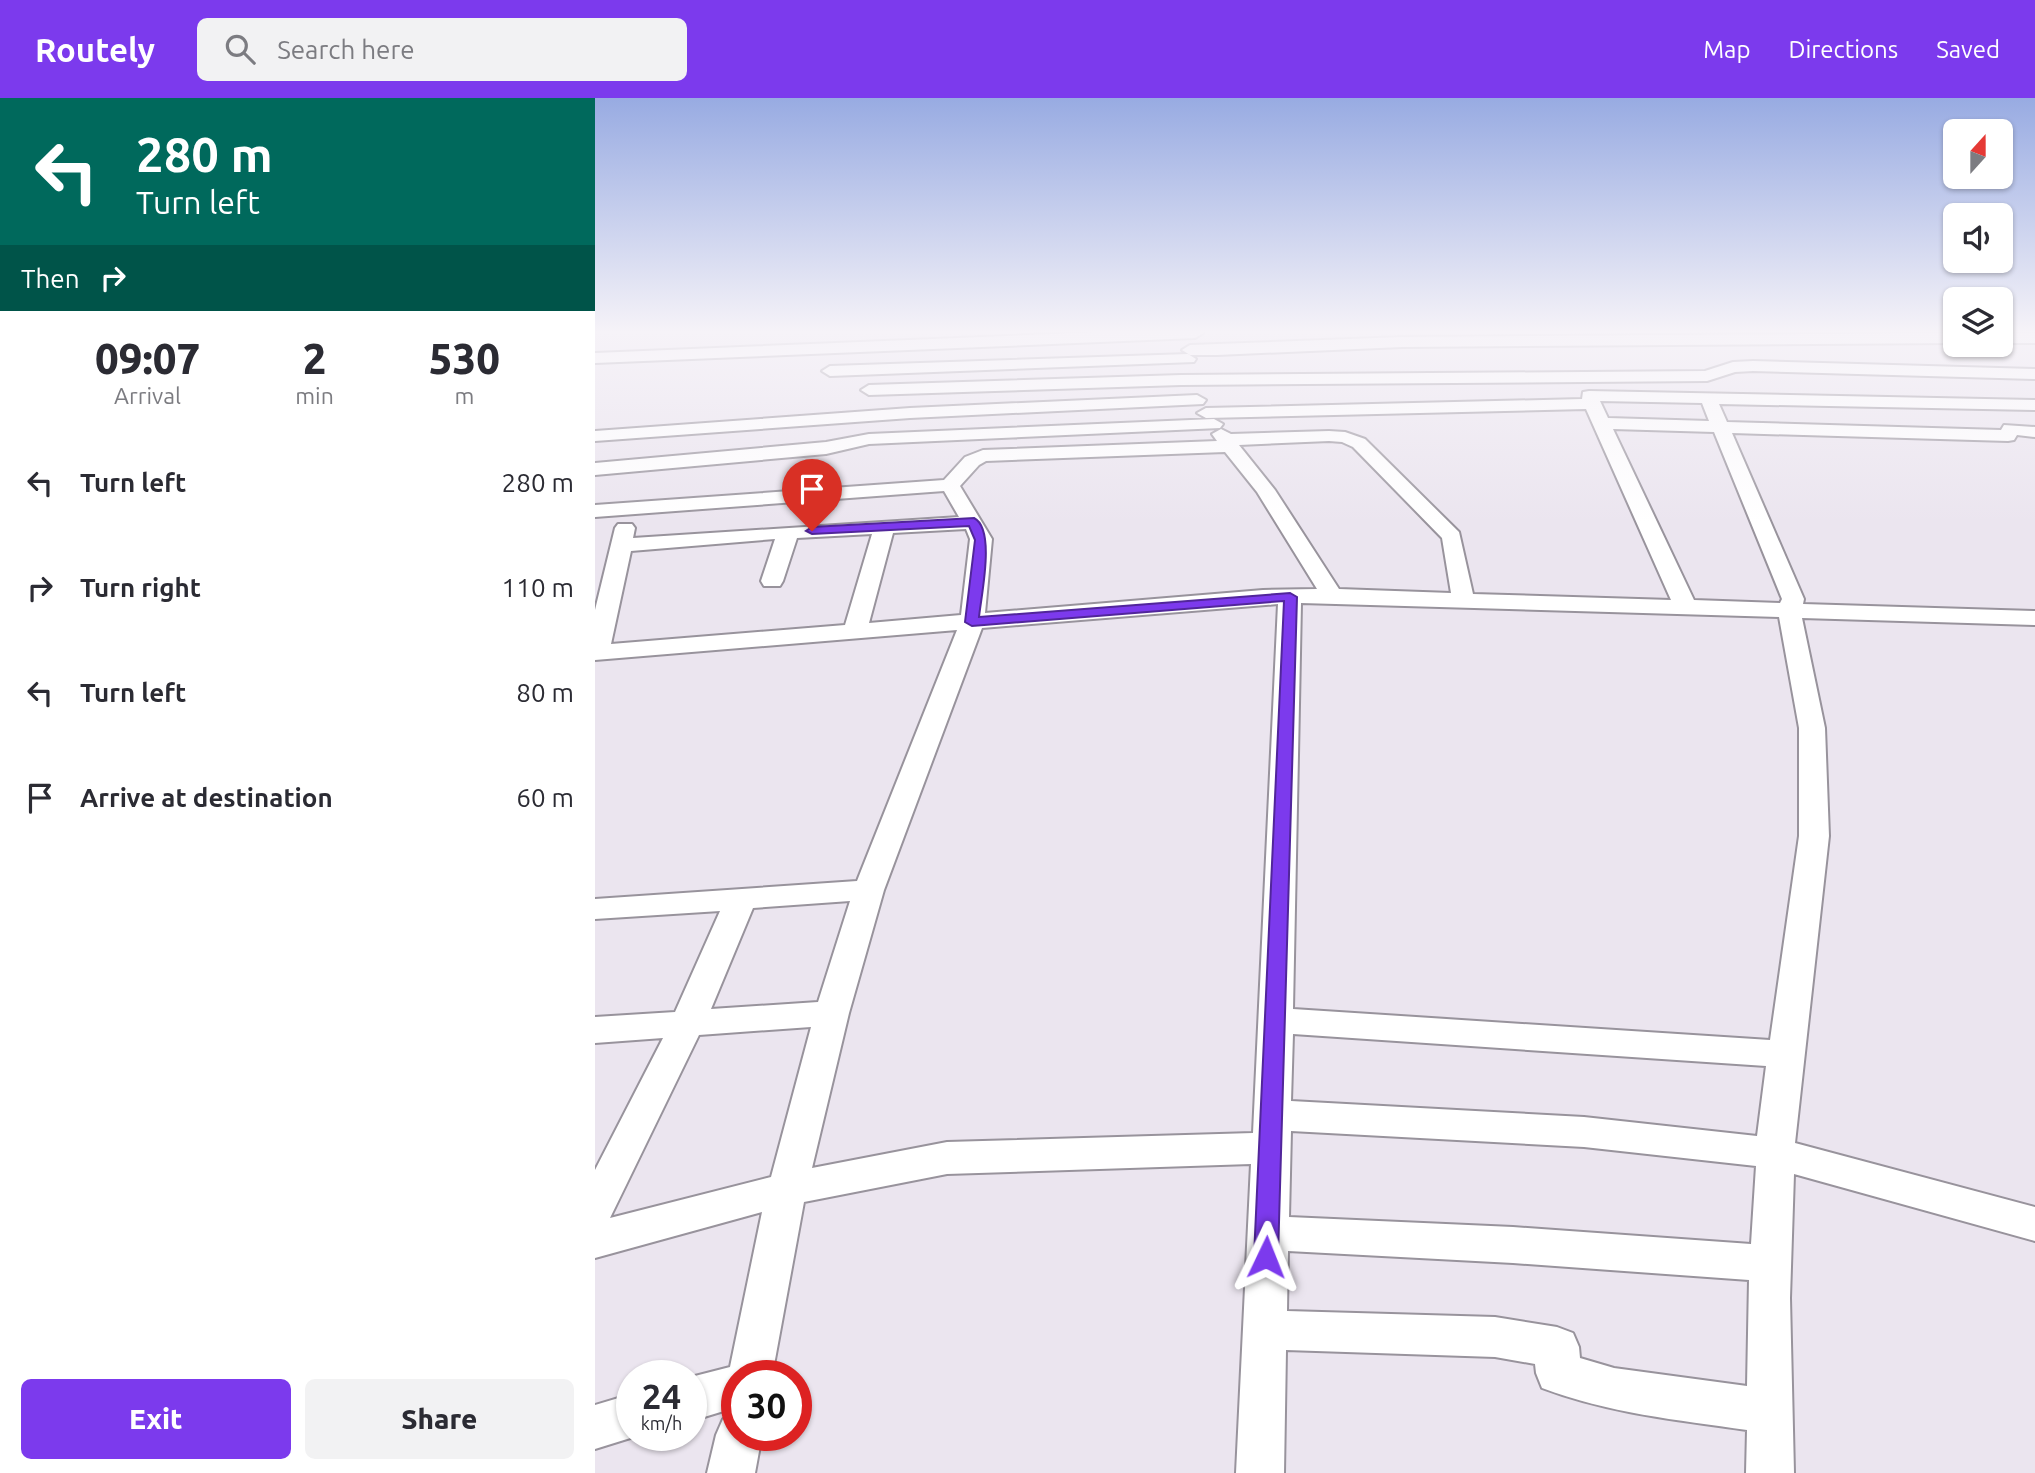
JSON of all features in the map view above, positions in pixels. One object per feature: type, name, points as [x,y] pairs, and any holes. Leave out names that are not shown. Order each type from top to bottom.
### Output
[{"type":"street","points":[[1204,394],[1215,425],[1265,490],[1332,596]]},
{"type":"street","points":[[1686,607],[1589,396],[2035,405]]},
{"type":"street","points":[[1707,397],[1793,599],[1789,610],[1812,728],[1814,836],[1785,1054],[1775,1153],[1770,1263],[1770,1473]]},
{"type":"street","points":[[595,470],[826,448],[869,439],[1215,425],[1592,404]]},
{"type":"street","points":[[838,479],[847,444],[863,416]]},
{"type":"street","points":[[595,436],[863,416],[1215,425],[1345,437],[1359,443],[1452,536],[1463,600]]},
{"type":"street","points":[[1601,423],[2008,436],[2010,429],[2035,432]]},
{"type":"street","points":[[950,485],[972,461],[983,456],[1215,425]]},
{"type":"street","points":[[595,511],[838,479],[950,485]]},
{"type":"street","points":[[753,1360],[787,1189],[832,1013],[869,890],[972,622],[981,540],[974,522],[950,485]]},
{"type":"street","points":[[630,508],[596,653],[1290,597],[1332,596],[2035,618]]},
{"type":"street","points":[[621,545],[788,532],[974,522]]},
{"type":"street","points":[[855,632],[884,527]]},
{"type":"street","points":[[772,581],[788,532]]},
{"type":"street","points":[[1260,1473],[1290,597]]},
{"type":"street","points":[[595,909],[869,890]]},
{"type":"street","points":[[600,1190],[687,1024],[741,899]]},
{"type":"street","points":[[595,1030],[832,1013]]},
{"type":"street","points":[[1275,1020],[1785,1054]]},
{"type":"street","points":[[595,1240],[787,1189],[947,1158],[1270,1131],[1584,1132],[1775,1153],[2035,1224]]},
{"type":"street","points":[[1267,1233],[1513,1245],[1770,1263]]},
{"type":"street","points":[[1264,1330],[1495,1337],[1557,1347],[1558,1373],[1614,1389],[1770,1411]]},
{"type":"street","points":[[595,1427],[616,1421]]},
{"type":"street","points":[[731,1473],[736,1451]]},
{"type":"route","points":[[812,531],[974,522],[981,540],[972,622],[1263,597],[1290,597],[1266,1257]]}]
